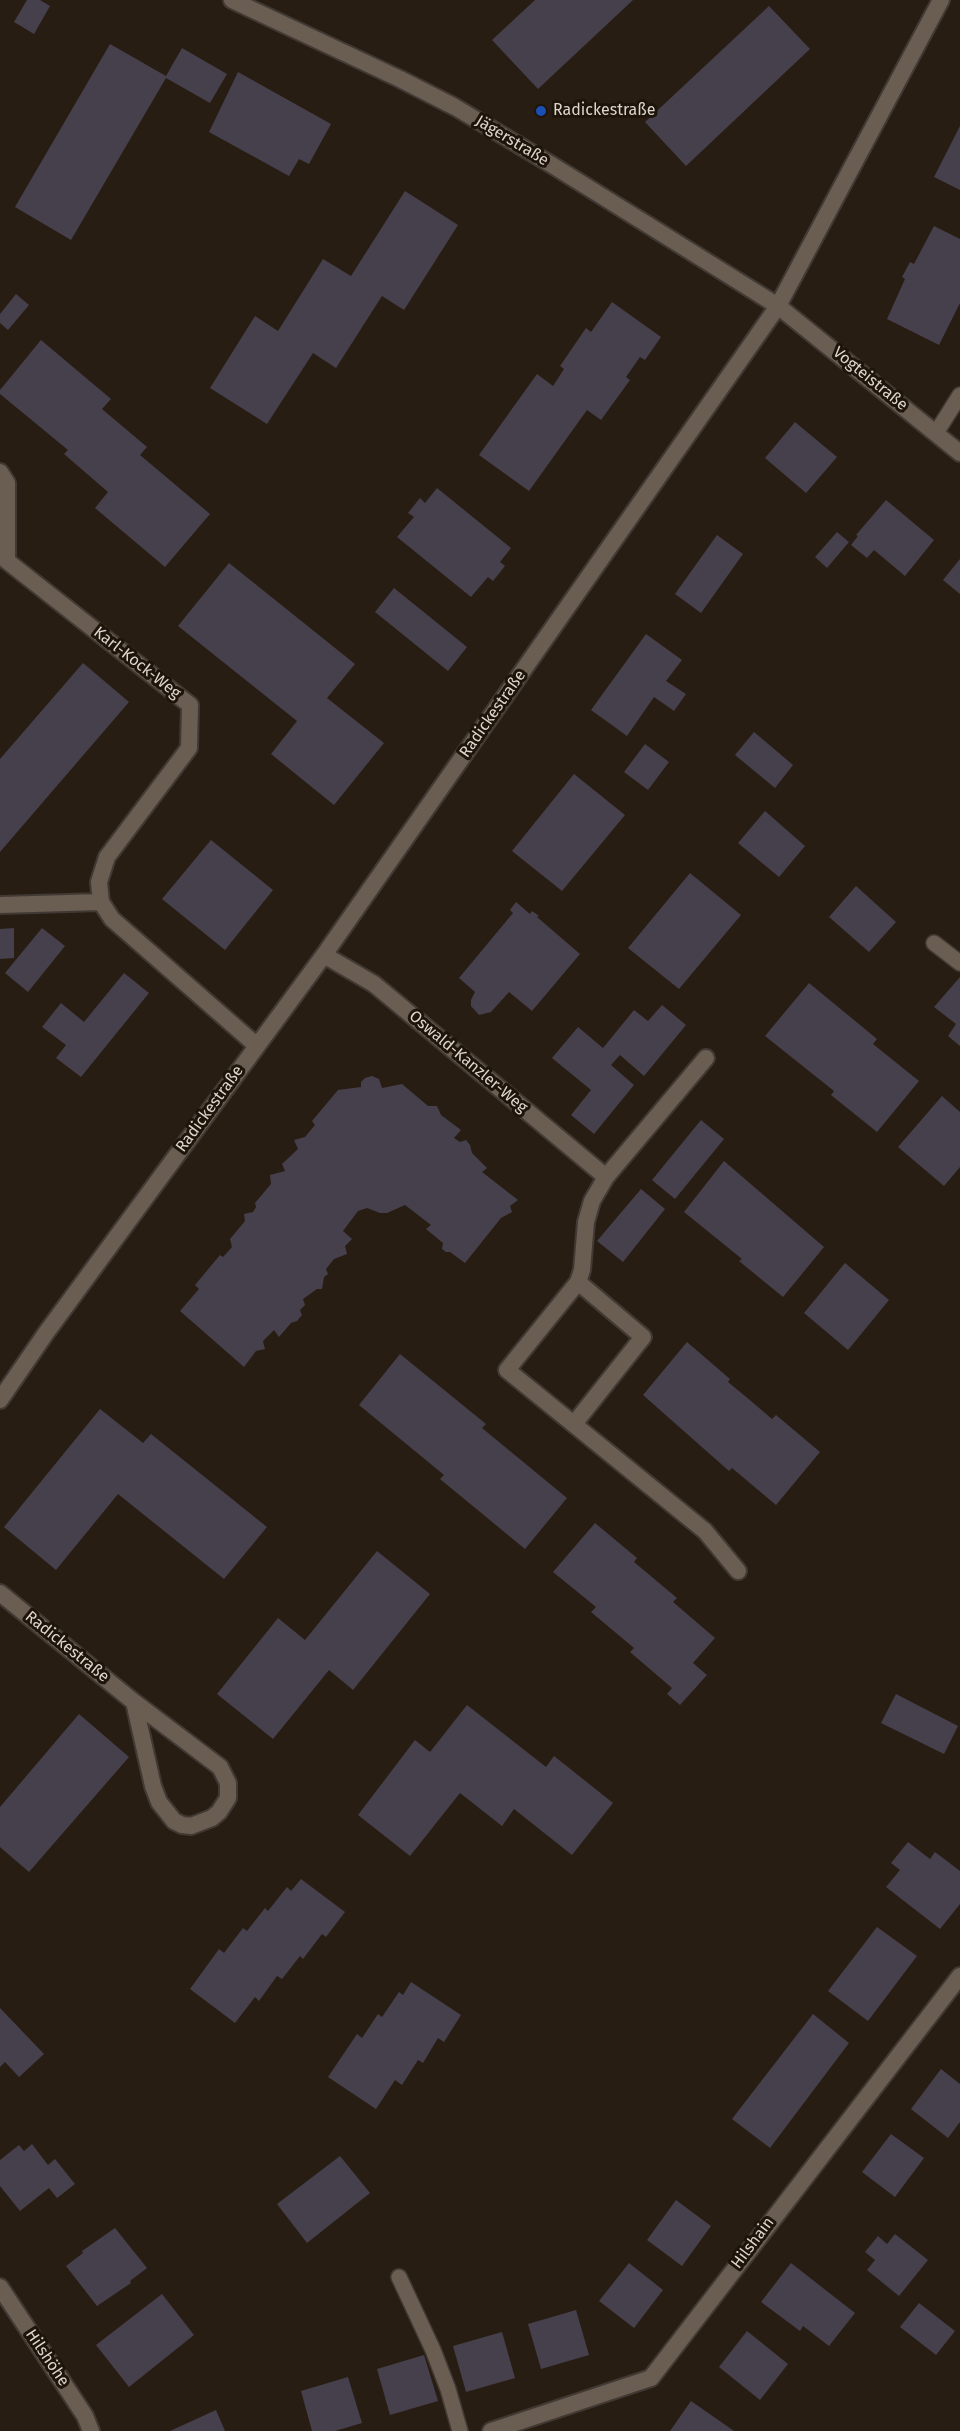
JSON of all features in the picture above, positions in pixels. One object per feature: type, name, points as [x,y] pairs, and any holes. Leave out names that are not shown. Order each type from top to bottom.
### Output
[{"type":"street","name":"Jägerstraße","points":[[232,0],[400,78],[455,107],[778,306]]},
{"type":"street","name":"Radickestraße","points":[[0,1400],[46,1333],[324,955],[778,306],[941,0]]},
{"type":"street","name":"Vogteistraße","points":[[778,306],[960,453]]},
{"type":"street","name":"Karl-Kock-Weg","points":[[0,472],[7,483],[7,561],[190,705],[189,748],[107,856],[99,882],[101,902]]},
{"type":"street","points":[[0,905],[101,902],[112,919],[256,1045]]},
{"type":"street","name":"Oswald-Kanzler-Weg","points":[[324,955],[374,984],[606,1177]]},
{"type":"street","points":[[706,1058],[606,1177],[592,1201],[586,1222],[582,1270],[578,1282],[507,1370],[705,1531],[738,1571]]},
{"type":"street","points":[[573,1424],[643,1337],[578,1282]]},
{"type":"street","name":"Radickestraße","points":[[0,1593],[134,1702],[220,1767],[228,1783],[228,1798],[212,1818],[191,1826],[182,1825],[174,1821],[159,1802],[153,1786],[134,1702]]},
{"type":"street","name":"Hilshain","points":[[491,2431],[651,2378],[960,1976]]},
{"type":"street","name":"Hilshöhe","points":[[0,2287],[85,2416],[91,2431]]},
{"type":"lane","points":[[936,433],[960,395]]},
{"type":"lane","points":[[934,943],[960,963]]},
{"type":"lane","points":[[399,2277],[433,2350],[448,2389],[460,2431]]},
{"type":"building","points":[[27,0],[40,0],[50,6],[34,34],[14,22]]},
{"type":"building","points":[[535,0],[633,0],[538,89],[492,40]]},
{"type":"building","points":[[769,6],[810,49],[686,166],[645,122]]},
{"type":"building","points":[[110,44],[166,76],[182,48],[227,74],[210,103],[166,78],[71,240],[15,207]]},
{"type":"building","points":[[238,72],[331,124],[309,164],[299,159],[289,176],[209,132]]},
{"type":"building","points":[[960,126],[960,190],[934,177]]},
{"type":"building","points":[[405,191],[458,225],[404,310],[382,296],[336,368],[313,353],[267,424],[210,388],[255,316],[278,331],[323,259],[351,276]]},
{"type":"building","points":[[934,226],[960,239],[960,303],[939,345],[887,319],[905,279],[902,277],[910,262],[914,264]]},
{"type":"building","points":[[16,294],[29,305],[8,330],[0,323],[0,314]]},
{"type":"building","points":[[612,302],[661,337],[645,360],[640,357],[626,377],[630,380],[601,420],[587,410],[529,491],[479,455],[537,374],[553,386],[564,369],[560,366],[586,328],[591,332]]},
{"type":"building","points":[[41,340],[111,399],[102,409],[147,447],[140,455],[210,514],[165,567],[95,508],[108,492],[64,454],[68,450],[0,394],[0,390]]},
{"type":"building","points":[[795,422],[837,457],[806,493],[765,458]]},
{"type":"building","points":[[437,488],[511,548],[500,562],[505,566],[493,581],[488,577],[471,597],[397,537],[414,517],[408,513],[420,498],[425,503]]},
{"type":"building","points":[[886,500],[934,540],[905,576],[874,550],[867,558],[851,545],[858,536],[856,535]]},
{"type":"building","points":[[837,532],[849,542],[827,568],[815,557]]},
{"type":"building","points":[[717,535],[743,554],[701,613],[675,594]]},
{"type":"building","points":[[960,559],[960,594],[943,580]]},
{"type":"building","points":[[229,563],[355,664],[327,698],[384,743],[334,805],[271,754],[297,721],[178,626]]},
{"type":"building","points":[[394,588],[467,647],[448,671],[375,612]]},
{"type":"building","points":[[646,634],[682,660],[666,681],[686,694],[674,711],[654,697],[627,736],[591,710]]},
{"type":"building","points":[[83,663],[129,702],[0,852],[0,759]]},
{"type":"building","points":[[754,732],[793,765],[775,788],[735,755]]},
{"type":"building","points":[[645,744],[669,762],[648,790],[624,772]]},
{"type":"building","points":[[574,774],[625,815],[562,891],[512,851]]},
{"type":"building","points":[[765,811],[805,846],[779,877],[738,843]]},
{"type":"building","points":[[211,840],[273,890],[225,950],[162,899]]},
{"type":"building","points":[[690,873],[741,915],[679,989],[628,948]]},
{"type":"building","points":[[856,886],[896,922],[869,952],[829,917]]},
{"type":"building","points":[[516,902],[530,914],[532,911],[539,916],[537,917],[580,954],[532,1011],[509,992],[491,1012],[479,1015],[471,1006],[475,992],[459,978],[513,913],[510,910]]},
{"type":"building","points":[[14,928],[14,958],[0,959],[0,929]]},
{"type":"building","points":[[42,928],[65,946],[28,992],[5,973]]},
{"type":"building","points":[[124,973],[149,993],[81,1077],[56,1058],[66,1045],[42,1027],[61,1003],[84,1022]]},
{"type":"building","points":[[960,977],[960,1046],[948,1036],[956,1024],[934,1007]]},
{"type":"building","points":[[809,983],[877,1039],[873,1044],[919,1081],[877,1132],[831,1095],[834,1091],[765,1036]]},
{"type":"building","points":[[662,1005],[686,1025],[644,1076],[620,1055],[611,1065],[634,1085],[594,1134],[571,1115],[591,1090],[552,1058],[578,1027],[603,1048],[634,1010],[648,1021]]},
{"type":"building","points":[[372,1076],[379,1079],[382,1088],[402,1084],[428,1106],[437,1106],[441,1115],[461,1130],[454,1138],[460,1142],[466,1140],[472,1153],[487,1168],[482,1172],[518,1200],[510,1206],[512,1212],[501,1218],[465,1263],[442,1249],[443,1243],[426,1229],[431,1225],[405,1205],[387,1213],[367,1208],[358,1211],[343,1231],[352,1239],[345,1246],[347,1254],[334,1259],[326,1269],[328,1274],[324,1277],[322,1289],[317,1289],[303,1299],[305,1305],[300,1310],[302,1315],[297,1321],[291,1323],[279,1337],[274,1330],[263,1341],[265,1349],[256,1351],[244,1367],[180,1311],[199,1289],[195,1285],[220,1255],[223,1257],[232,1247],[230,1239],[245,1221],[244,1214],[253,1212],[256,1207],[255,1203],[271,1184],[270,1175],[285,1171],[282,1164],[298,1149],[294,1140],[305,1137],[315,1125],[312,1121],[338,1090],[361,1087],[361,1082],[365,1078]]},
{"type":"building","points":[[942,1096],[960,1112],[960,1167],[944,1186],[898,1147]]},
{"type":"building","points":[[701,1120],[724,1139],[675,1199],[652,1180]]},
{"type":"building","points":[[724,1161],[824,1247],[783,1297],[739,1261],[742,1259],[684,1212]]},
{"type":"building","points":[[641,1189],[665,1209],[623,1262],[597,1241]]},
{"type":"building","points":[[845,1263],[889,1300],[848,1350],[804,1313]]},
{"type":"building","points":[[687,1342],[730,1379],[728,1382],[772,1419],[776,1415],[820,1452],[776,1505],[732,1468],[729,1471],[643,1395]]},
{"type":"building","points":[[400,1354],[486,1424],[482,1428],[567,1498],[525,1549],[440,1479],[444,1475],[359,1405]]},
{"type":"building","points":[[100,1409],[143,1443],[151,1434],[267,1527],[224,1579],[118,1494],[56,1570],[4,1527]]},
{"type":"building","points":[[595,1523],[637,1558],[634,1562],[677,1598],[673,1602],[715,1638],[693,1663],[707,1675],[680,1705],[667,1694],[672,1688],[630,1652],[634,1648],[591,1612],[596,1607],[553,1572]]},
{"type":"building","points":[[377,1551],[430,1594],[353,1690],[329,1670],[273,1739],[217,1694],[278,1618],[305,1640]]},
{"type":"building","points":[[896,1694],[958,1726],[944,1754],[881,1723]]},
{"type":"building","points":[[467,1705],[546,1767],[554,1756],[613,1803],[572,1855],[514,1809],[502,1826],[460,1793],[410,1856],[358,1815],[415,1740],[430,1752]]},
{"type":"building","points":[[79,1714],[129,1757],[29,1872],[0,1847],[0,1807]]},
{"type":"building","points":[[908,1842],[930,1859],[935,1852],[960,1871],[960,1904],[940,1929],[886,1887],[900,1870],[891,1863]]},
{"type":"building","points":[[301,1879],[345,1912],[326,1937],[322,1934],[303,1959],[300,1956],[282,1979],[277,1976],[259,2001],[255,1997],[235,2023],[190,1989],[219,1949],[224,1953],[243,1928],[247,1931],[265,1908],[268,1911],[287,1887],[291,1891]]},
{"type":"building","points":[[877,1927],[917,1956],[868,2021],[828,1991]]},
{"type":"building","points":[[411,1982],[461,2015],[444,2042],[438,2038],[423,2063],[418,2060],[402,2085],[395,2080],[376,2109],[328,2077],[357,2034],[362,2038],[378,2014],[382,2017],[399,1992],[403,1995]]},
{"type":"building","points":[[0,2008],[44,2054],[19,2077],[5,2062],[0,2067]]},
{"type":"building","points":[[813,2014],[849,2043],[770,2148],[732,2119]]},
{"type":"building","points":[[941,2069],[960,2084],[960,2122],[948,2138],[911,2109]]},
{"type":"building","points":[[891,2134],[924,2158],[895,2197],[862,2172]]},
{"type":"building","points":[[32,2144],[48,2165],[55,2159],[75,2184],[57,2198],[49,2188],[20,2211],[0,2186],[0,2160],[19,2145],[24,2151]]},
{"type":"building","points":[[340,2156],[370,2193],[307,2243],[277,2204]]},
{"type":"building","points":[[676,2200],[711,2226],[682,2266],[647,2240]]},
{"type":"building","points":[[115,2228],[147,2268],[130,2281],[131,2283],[97,2306],[66,2266],[83,2253],[82,2251]]},
{"type":"building","points":[[895,2234],[928,2260],[899,2296],[867,2270],[875,2260],[865,2252],[878,2236],[887,2244]]},
{"type":"building","points":[[629,2263],[663,2290],[634,2328],[599,2301]]},
{"type":"building","points":[[791,2263],[855,2313],[829,2346],[803,2326],[800,2331],[761,2302]]},
{"type":"building","points":[[162,2294],[194,2335],[129,2387],[96,2345]]},
{"type":"building","points":[[919,2303],[955,2331],[936,2355],[900,2327]]},
{"type":"building","points":[[576,2310],[589,2355],[541,2369],[528,2324]]},
{"type":"building","points":[[747,2331],[788,2364],[760,2400],[719,2367]]},
{"type":"building","points":[[502,2332],[515,2378],[466,2392],[453,2346]]},
{"type":"building","points":[[424,2355],[438,2401],[390,2415],[377,2369]]},
{"type":"building","points":[[348,2377],[362,2423],[335,2431],[312,2431],[301,2391]]},
{"type":"building","points":[[691,2401],[734,2431],[670,2431]]},
{"type":"building","points":[[216,2410],[225,2431],[170,2431]]},
{"type":"place","name":"Radickestraße","points":[[541,111]]}]
